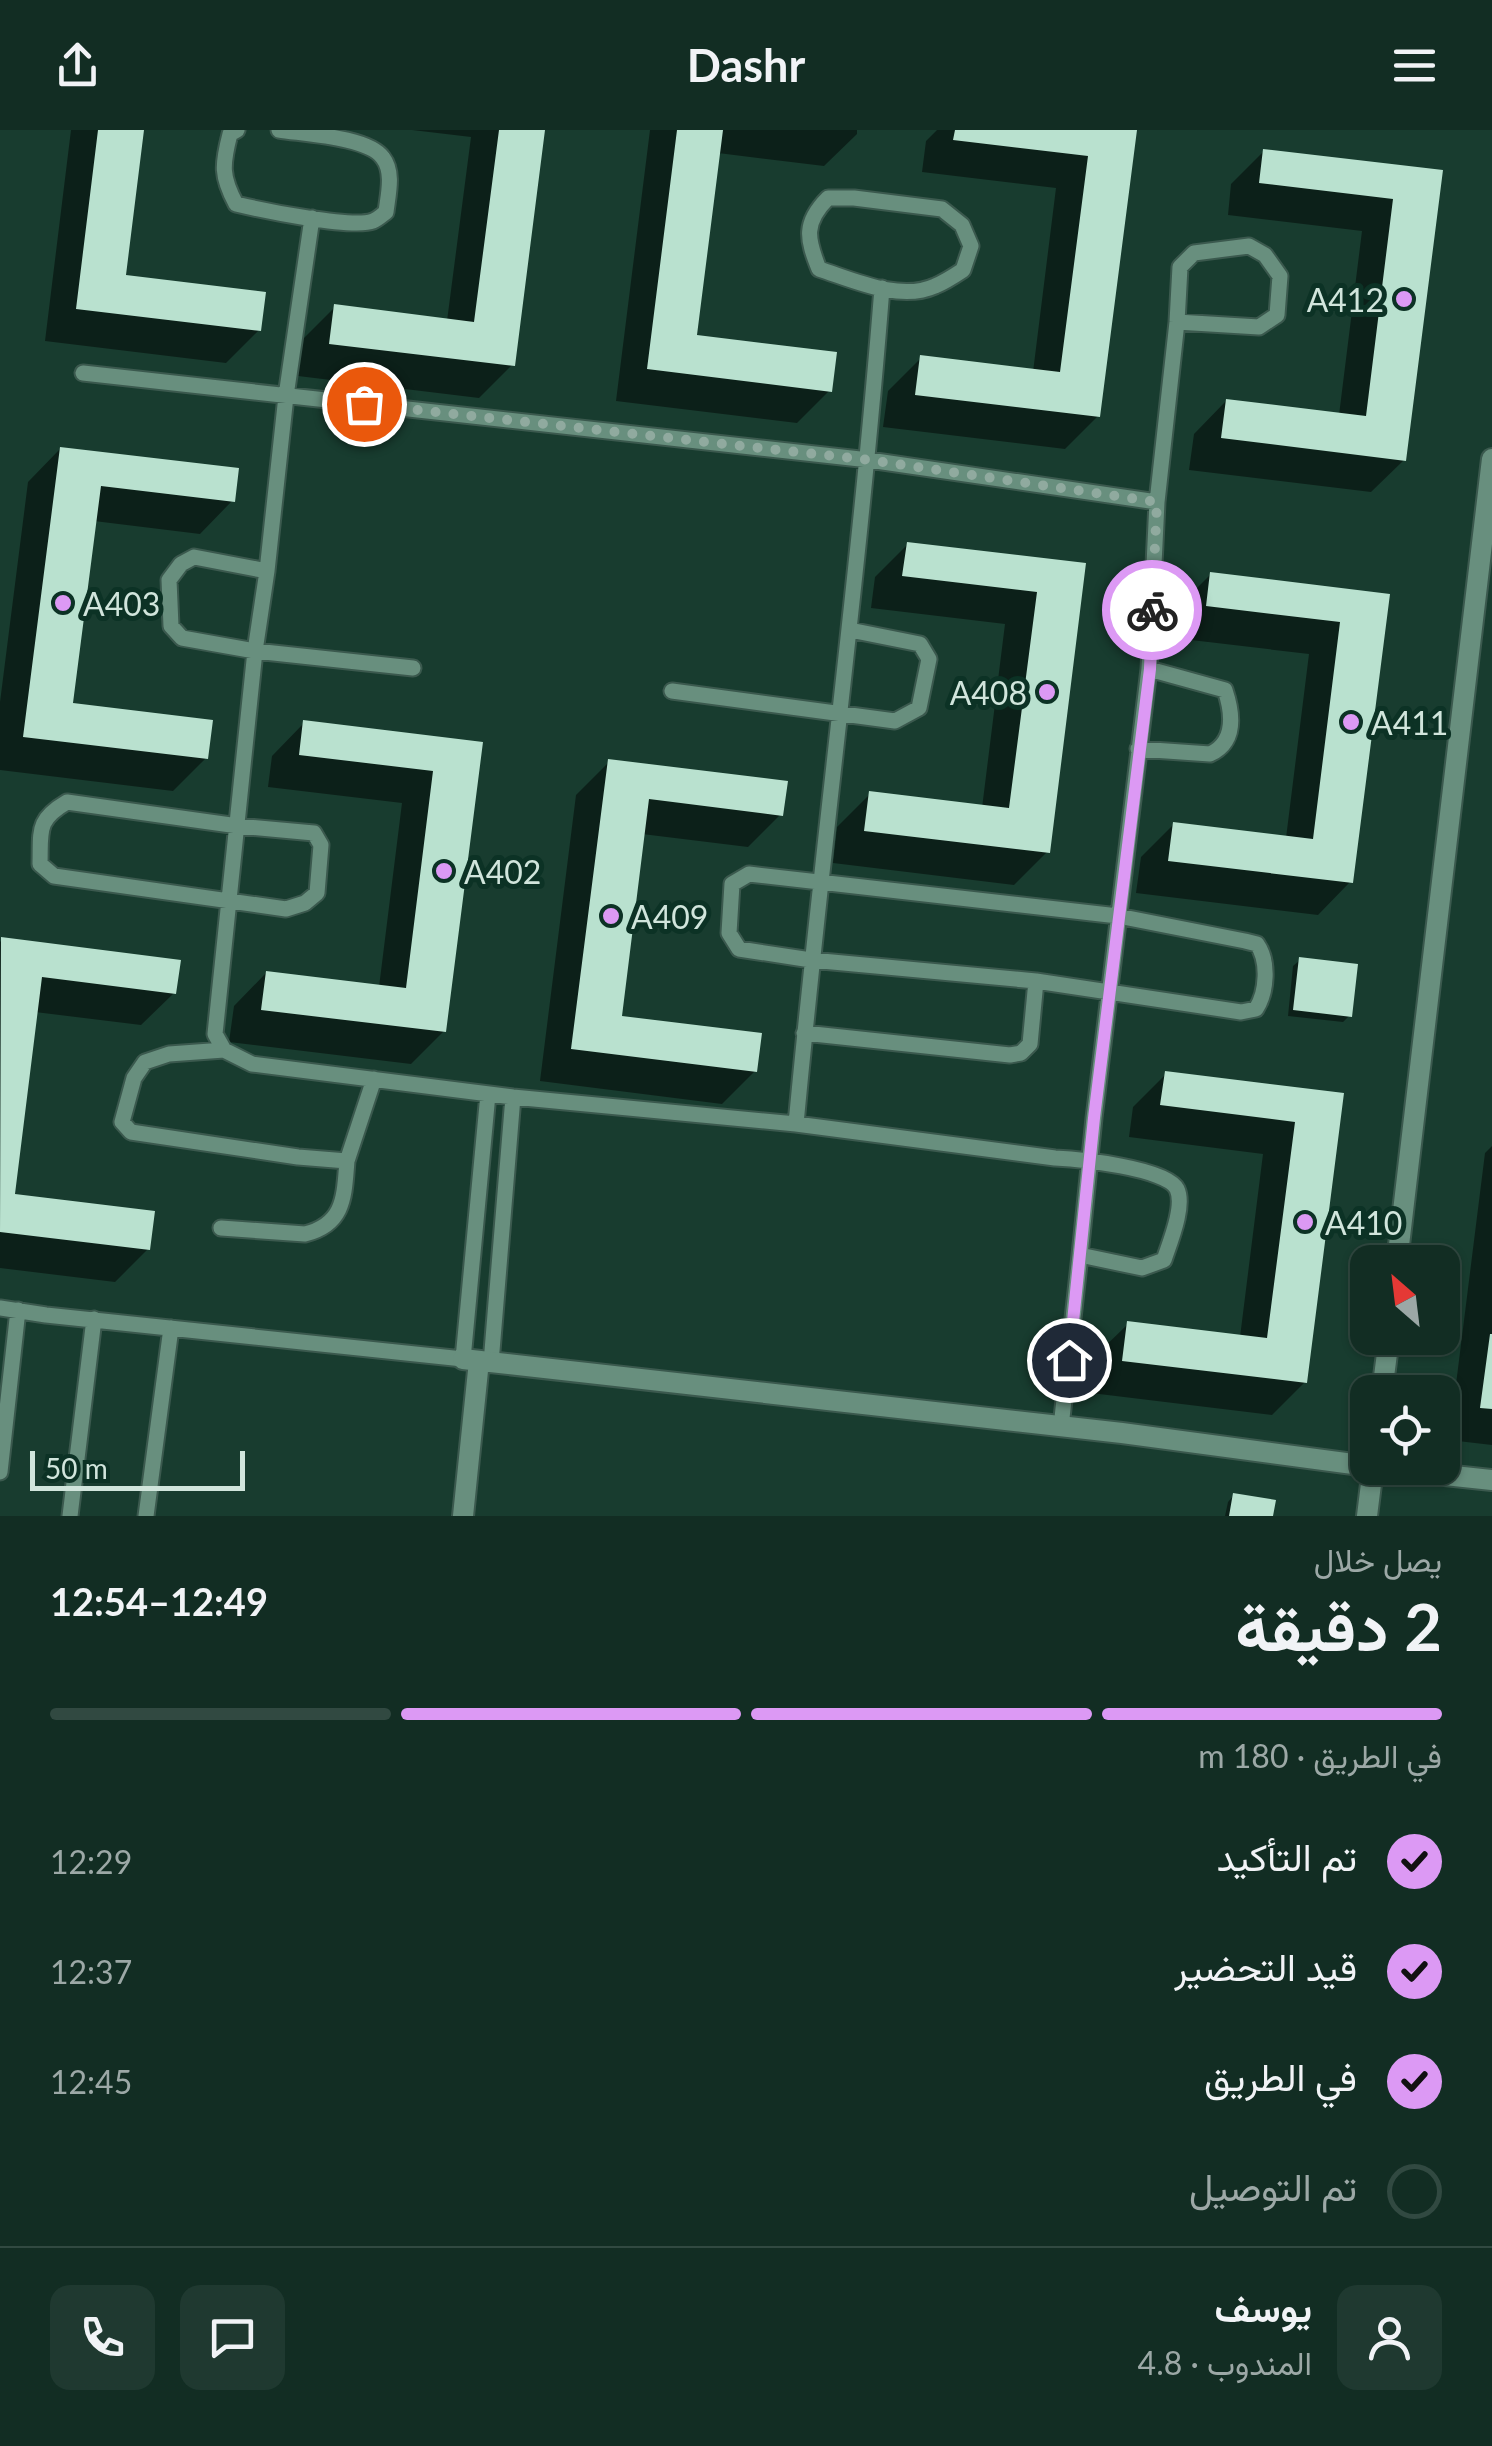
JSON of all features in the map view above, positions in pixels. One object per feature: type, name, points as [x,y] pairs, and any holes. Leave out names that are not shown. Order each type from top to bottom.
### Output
[{"type":"street","points":[[1400,1245],[1492,459]]},
{"type":"street","points":[[462,1516],[478,1361],[1350,1464]]},
{"type":"street","points":[[1460,1477],[1492,1480]]},
{"type":"street","points":[[1367,1516],[1371,1485]]},
{"type":"lane","points":[[238,130],[230,134],[224,155],[224,182],[236,204],[353,223],[373,222],[386,212],[390,180],[385,159],[369,145],[279,130]]},
{"type":"lane","points":[[828,198],[942,208],[962,225],[971,246],[963,270],[932,288],[906,292],[882,288],[819,270],[808,242],[816,211],[828,198]]},
{"type":"lane","points":[[224,1050],[215,1034],[255,651],[312,218]]},
{"type":"lane","points":[[1061,1427],[1094,1118],[1150,669],[1157,502],[1178,322],[1180,268],[1194,252],[1249,246],[1266,254],[1280,276],[1277,315],[1259,327],[1178,322]]},
{"type":"lane","points":[[796,1124],[811,960],[869,460],[882,288]]},
{"type":"lane","points":[[83,373],[869,460],[1157,502]]},
{"type":"lane","points":[[267,572],[194,557],[181,564],[169,580],[170,626],[182,638],[255,651],[413,668]]},
{"type":"lane","points":[[672,691],[895,721],[919,708],[929,659],[920,644],[850,630]]},
{"type":"lane","points":[[1138,748],[1210,754],[1221,749],[1230,733],[1232,709],[1225,690],[1150,669]]},
{"type":"lane","points":[[67,802],[238,826],[314,833],[321,845],[318,893],[305,903],[286,909],[54,876],[40,864],[41,828],[50,812],[67,802]]},
{"type":"lane","points":[[749,874],[822,883],[1118,916],[1257,944],[1264,954],[1263,998],[1256,1009],[1242,1012],[1036,981],[811,960],[739,948],[729,933],[732,884],[749,874]]},
{"type":"lane","points":[[804,1033],[1010,1055],[1030,1044],[1036,981]]},
{"type":"lane","points":[[347,1162],[131,1132],[122,1122],[134,1078],[145,1062],[169,1054],[224,1050],[252,1064],[488,1094],[796,1124],[1054,1158],[1091,1159],[1166,1178],[1177,1189],[1179,1209],[1164,1260],[1142,1268],[1080,1255]]},
{"type":"lane","points":[[221,1228],[305,1234],[318,1231],[334,1218],[344,1200],[347,1162],[374,1079]]},
{"type":"lane","points":[[478,1361],[488,1094]]},
{"type":"lane","points":[[478,1361],[513,1097]]},
{"type":"lane","points":[[0,1308],[478,1361]]},
{"type":"lane","points":[[0,1472],[18,1310]]},
{"type":"lane","points":[[70,1516],[94,1320]]},
{"type":"lane","points":[[146,1516],[171,1328]]},
{"type":"building","points":[[98,130],[144,130],[126,275],[266,292],[261,331],[76,309]]},
{"type":"building","points":[[499,130],[545,130],[515,366],[329,344],[334,304],[474,322]]},
{"type":"building","points":[[677,130],[723,130],[697,335],[837,352],[832,392],[647,369]]},
{"type":"building","points":[[955,130],[1137,130],[1100,417],[915,395],[920,355],[1060,372],[1088,156],[953,140]]},
{"type":"building","name":"A412","points":[[1263,149],[1443,170],[1406,461],[1221,438],[1226,399],[1366,416],[1393,199],[1259,183]]},
{"type":"building","name":"A403","points":[[60,447],[239,468],[235,502],[101,486],[73,703],[213,720],[208,759],[23,737]]},
{"type":"building","name":"A408","points":[[907,542],[1086,563],[1050,853],[864,831],[869,791],[1009,808],[1037,592],[902,576]]},
{"type":"building","name":"A411","points":[[1210,572],[1390,594],[1353,883],[1168,861],[1173,822],[1313,839],[1340,622],[1206,606]]},
{"type":"building","name":"A402","points":[[303,720],[483,742],[446,1032],[261,1010],[266,971],[406,988],[433,771],[299,755]]},
{"type":"building","name":"A409","points":[[608,759],[788,781],[783,816],[649,799],[622,1016],[762,1033],[757,1072],[571,1049]]},
{"type":"building","points":[[1,937],[181,960],[176,994],[42,977],[15,1194],[155,1211],[150,1250],[0,1232]]},
{"type":"building","points":[[1299,957],[1358,964],[1352,1017],[1293,1010]]},
{"type":"building","name":"A410","points":[[1165,1071],[1344,1093],[1307,1383],[1122,1361],[1127,1321],[1267,1338],[1295,1122],[1160,1105]]},
{"type":"building","points":[[1492,1334],[1492,1409],[1480,1408]]},
{"type":"building","points":[[1233,1493],[1276,1500],[1273,1516],[1229,1516]]},
{"type":"way so far","points":[[364,404],[869,460],[1157,502],[1152,610]]},
{"type":"place","name":"A412","points":[[1404,299]]},
{"type":"place","name":"A403","points":[[63,603]]},
{"type":"place","name":"A408","points":[[1047,692]]},
{"type":"place","name":"A411","points":[[1351,722]]},
{"type":"place","name":"A402","points":[[444,871]]},
{"type":"place","name":"A409","points":[[611,916]]},
{"type":"place","name":"A410","points":[[1305,1222]]},
{"type":"route","points":[[1069,1360],[1094,1118],[1150,669],[1152,610]]}]
